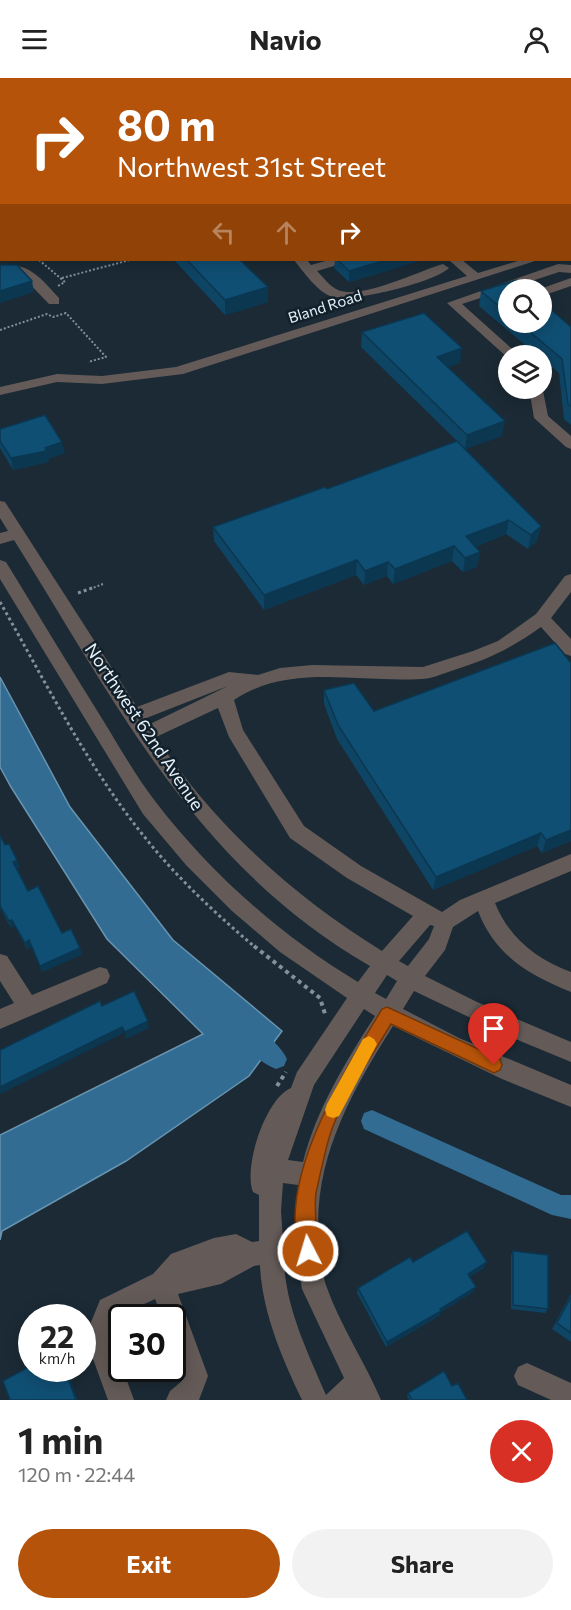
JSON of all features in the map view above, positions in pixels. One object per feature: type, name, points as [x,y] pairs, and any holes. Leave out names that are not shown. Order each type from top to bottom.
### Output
[{"type":"street","points":[[305,264],[331,261]]},
{"type":"street","points":[[457,261],[482,275]]},
{"type":"street","points":[[473,261],[482,275]]},
{"type":"street","name":"Bland Road","points":[[0,391],[57,378],[102,380],[178,371],[529,261]]},
{"type":"street","points":[[305,264],[333,292],[352,294],[443,268]]},
{"type":"street","points":[[0,271],[14,268],[24,270],[50,297]]},
{"type":"street","points":[[501,345],[453,303],[558,268],[571,269]]},
{"type":"street","points":[[552,289],[571,282]]},
{"type":"street","name":"Bland Road","points":[[0,378],[35,369],[61,367],[108,371],[126,376]]},
{"type":"street","points":[[538,399],[541,418],[571,444]]},
{"type":"street","name":"Northwest 62nd Avenue","points":[[5,523],[181,787],[232,846],[304,909],[410,979],[502,1026],[571,1052]]},
{"type":"street","name":"Northwest 62nd Avenue","points":[[0,566],[126,774],[175,839],[255,920],[387,1014],[447,1044],[571,1096]]},
{"type":"street","points":[[144,734],[224,698],[239,688],[280,674],[312,671],[423,673],[504,645],[565,601],[571,580]]},
{"type":"street","points":[[542,618],[571,650]]},
{"type":"street","points":[[133,717],[229,680],[261,681]]},
{"type":"street","points":[[224,698],[235,732],[297,832],[354,872],[436,918]]},
{"type":"street","points":[[315,1400],[294,1355],[273,1285],[260,1252],[268,1211],[268,1169],[302,1090],[333,1035],[384,963],[436,918],[571,862]]},
{"type":"street","points":[[483,899],[497,927],[524,959],[541,972],[571,982]]},
{"type":"street","points":[[337,1400],[364,1392],[314,1289],[305,1232],[310,1175],[321,1136],[338,1100],[387,1014],[410,979],[438,944],[436,918]]},
{"type":"street","points":[[0,963],[28,1007]]},
{"type":"street","points":[[0,1019],[100,976]]},
{"type":"street","points":[[268,1169],[310,1175]]},
{"type":"street","points":[[121,1400],[98,1337],[100,1325],[109,1309],[162,1283],[189,1282],[242,1263],[260,1252],[308,1251]]},
{"type":"street","points":[[162,1283],[195,1376],[195,1384],[186,1396],[179,1400]]},
{"type":"street","points":[[527,1376],[571,1396]]},
{"type":"path","points":[[40,261],[65,282],[50,297]]},
{"type":"path","points":[[62,278],[126,261]]},
{"type":"path","points":[[0,330],[46,314],[53,317],[66,313],[94,341],[106,357],[88,362]]},
{"type":"path","points":[[78,593],[103,584]]},
{"type":"water","points":[[0,677],[70,807],[173,940],[282,1031],[249,1076],[126,1161],[2,1231],[0,1240],[0,1135],[203,1034],[107,939],[11,787],[0,767]]},
{"type":"building","points":[[188,261],[241,261],[268,287],[225,300]]},
{"type":"building","points":[[339,261],[383,261],[349,271]]},
{"type":"building","points":[[0,265],[17,265],[32,281],[0,291]]},
{"type":"building","points":[[498,286],[498,305],[481,291]]},
{"type":"building","points":[[552,311],[571,327],[571,407],[568,404],[562,359],[552,351],[552,345],[545,345],[531,333],[552,333]]},
{"type":"building","points":[[424,313],[462,348],[437,357],[505,421],[467,435],[362,332]]},
{"type":"building","points":[[45,415],[62,442],[45,448],[47,451],[11,458],[0,441],[0,429]]},
{"type":"building","points":[[457,441],[541,526],[531,535],[509,520],[466,536],[480,552],[465,558],[454,546],[395,569],[388,562],[365,571],[357,560],[264,595],[213,527],[325,487],[327,489]]},
{"type":"building","points":[[555,643],[571,663],[571,830],[546,840],[541,833],[436,877],[338,725],[324,690],[354,683],[374,711]]},
{"type":"building","points":[[0,835],[5,845],[9,844],[17,860],[13,862],[28,891],[38,886],[62,933],[71,929],[80,948],[40,966],[29,940],[25,943],[12,920],[9,921],[0,906]]},
{"type":"building","points":[[134,991],[148,1021],[125,1032],[122,1027],[0,1087],[0,1050],[100,1001],[102,1006]]},
{"type":"building","points":[[467,1231],[487,1262],[468,1274],[476,1287],[440,1309],[441,1311],[387,1342],[358,1288],[410,1257],[413,1262]]},
{"type":"building","points":[[513,1251],[548,1255],[548,1309],[513,1305]]},
{"type":"building","points":[[571,1297],[571,1333],[557,1323]]},
{"type":"building","points":[[444,1371],[452,1386],[458,1383],[467,1400],[412,1400],[408,1393]]},
{"type":"building","points":[[18,1373],[18,1382],[69,1382],[76,1400],[10,1400],[3,1381]]},
{"type":"waterway","points":[[250,1036],[276,1059]]},
{"type":"waterway","points":[[372,1121],[560,1207],[571,1207]]},
{"type":"slow traffic","points":[[333,1110],[369,1044]]},
{"type":"route","points":[[308,1251],[305,1232],[307,1195],[321,1136],[338,1100],[387,1014],[494,1065]]}]
